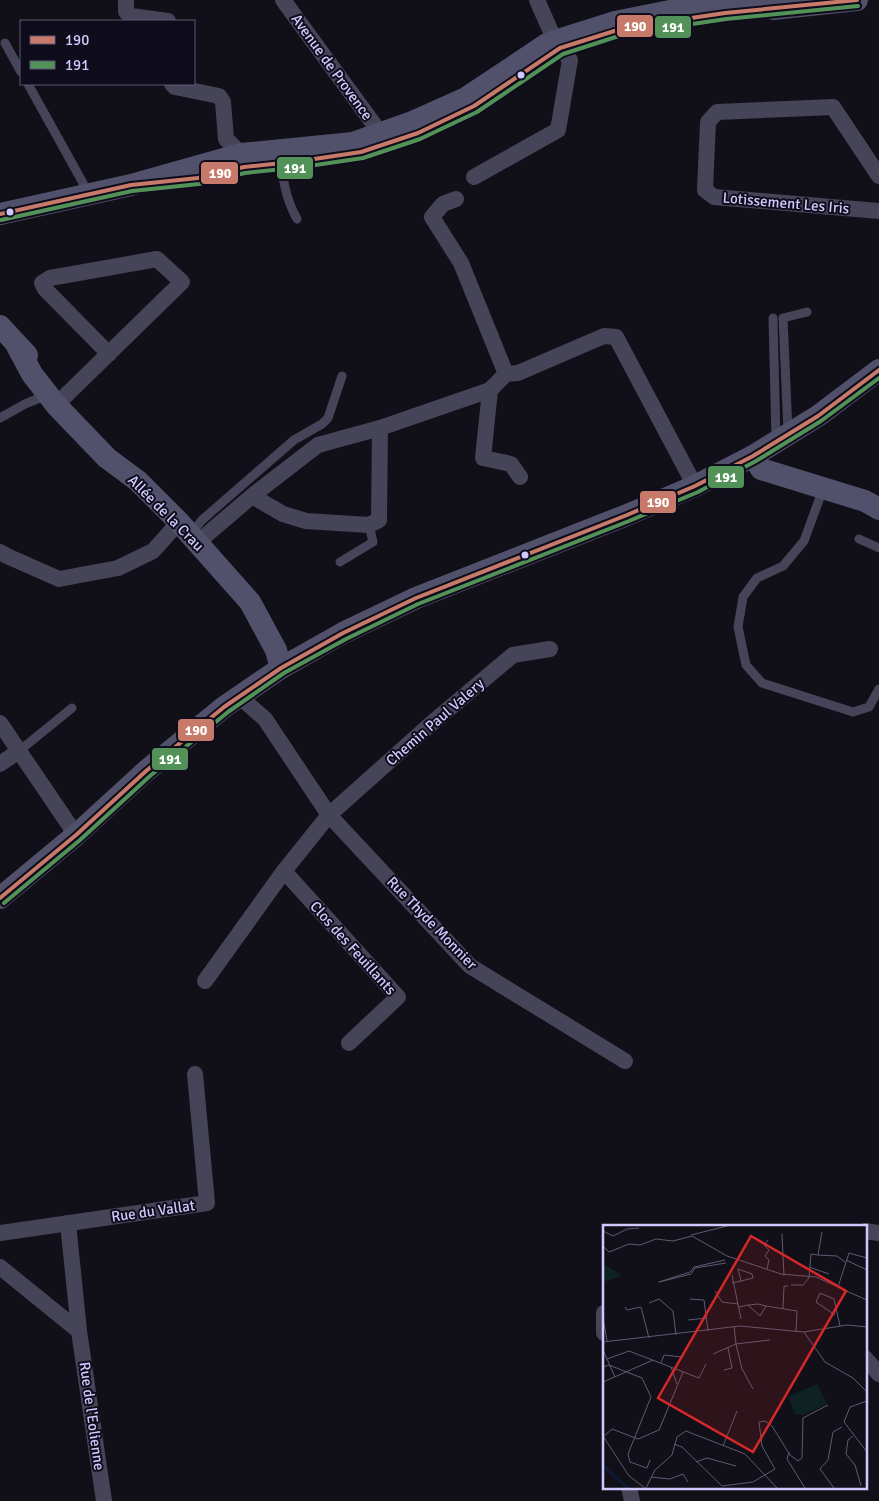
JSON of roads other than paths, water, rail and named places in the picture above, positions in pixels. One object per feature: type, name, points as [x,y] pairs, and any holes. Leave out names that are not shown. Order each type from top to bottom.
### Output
[{"type":"street","points":[[126,0],[126,12],[131,16],[161,20]]},
{"type":"street","name":"Avenue de Provence","points":[[283,0],[382,140]]},
{"type":"street","points":[[474,177],[558,130],[570,60],[557,44],[537,0]]},
{"type":"street","points":[[0,214],[131,185],[198,178],[243,161],[361,152],[382,140],[418,133],[474,106],[557,44],[624,28],[801,2],[857,0]]},
{"type":"street","points":[[173,85],[219,96],[223,102],[226,139],[243,161]]},
{"type":"street","name":"Lotissement Les Iris","points":[[879,176],[833,107],[717,112],[708,122],[705,190],[714,197],[879,211]]},
{"type":"street","points":[[456,199],[443,204],[432,217],[461,263],[506,374]]},
{"type":"street","points":[[57,398],[108,354],[182,282],[156,259],[50,278],[42,282],[45,289],[108,354]]},
{"type":"street","name":"Allée de la Crau","points":[[0,326],[57,398],[116,450],[138,482],[189,534],[254,608],[276,650],[281,668]]},
{"type":"street","points":[[0,552],[58,578],[118,568],[189,534],[252,496],[318,444],[380,428],[490,390],[506,374],[518,373],[604,336],[616,337],[695,486]]},
{"type":"street","points":[[0,898],[76,836],[146,771],[224,707],[281,668],[343,634],[416,598],[627,515],[695,486],[753,456],[818,416],[879,370]]},
{"type":"street","points":[[490,390],[483,458],[511,464],[520,476]]},
{"type":"street","points":[[252,496],[283,514],[306,521],[369,524],[379,520],[380,428]]},
{"type":"street","points":[[753,456],[761,469],[864,501],[879,509]]},
{"type":"street","points":[[254,608],[288,640],[309,653]]},
{"type":"street","name":"Chemin Paul Valery","points":[[329,815],[432,722],[513,655],[550,649]]},
{"type":"street","points":[[205,981],[284,871],[329,815],[265,719],[240,697]]},
{"type":"street","points":[[0,723],[76,836]]},
{"type":"street","points":[[0,764],[18,751]]},
{"type":"street","name":"Rue Thyde Monnier","points":[[329,815],[470,966],[625,1061]]},
{"type":"street","name":"Clos des Feuillants","points":[[284,871],[398,997],[349,1042]]},
{"type":"street","name":"Rue du Vallat","points":[[0,1233],[207,1203],[195,1074]]},
{"type":"street","name":"Rue de l'Eolienne","points":[[68,1223],[79,1331],[104,1501]]},
{"type":"street","points":[[866,1231],[879,1233]]},
{"type":"street","points":[[0,1267],[79,1331]]},
{"type":"street","points":[[866,1359],[879,1374]]},
{"type":"street","points":[[629,1488],[632,1501]]},
{"type":"lane","points":[[6,43],[20,70]]},
{"type":"lane","points":[[29,85],[83,183],[84,195]]},
{"type":"lane","points":[[280,157],[283,182],[290,207],[297,219]]},
{"type":"lane","points":[[782,438],[783,318],[807,312]]},
{"type":"lane","points":[[773,318],[782,438]]},
{"type":"lane","points":[[189,534],[202,520],[294,440],[322,424],[328,418],[342,376]]},
{"type":"lane","points":[[0,418],[25,404],[57,398]]},
{"type":"lane","points":[[823,488],[804,541],[784,566],[757,578],[743,597],[738,627],[746,665],[762,683],[853,712],[869,707],[879,689]]},
{"type":"lane","points":[[340,562],[373,542],[369,524]]},
{"type":"lane","points":[[860,539],[879,548]]},
{"type":"lane","points":[[18,751],[72,708]]}]
